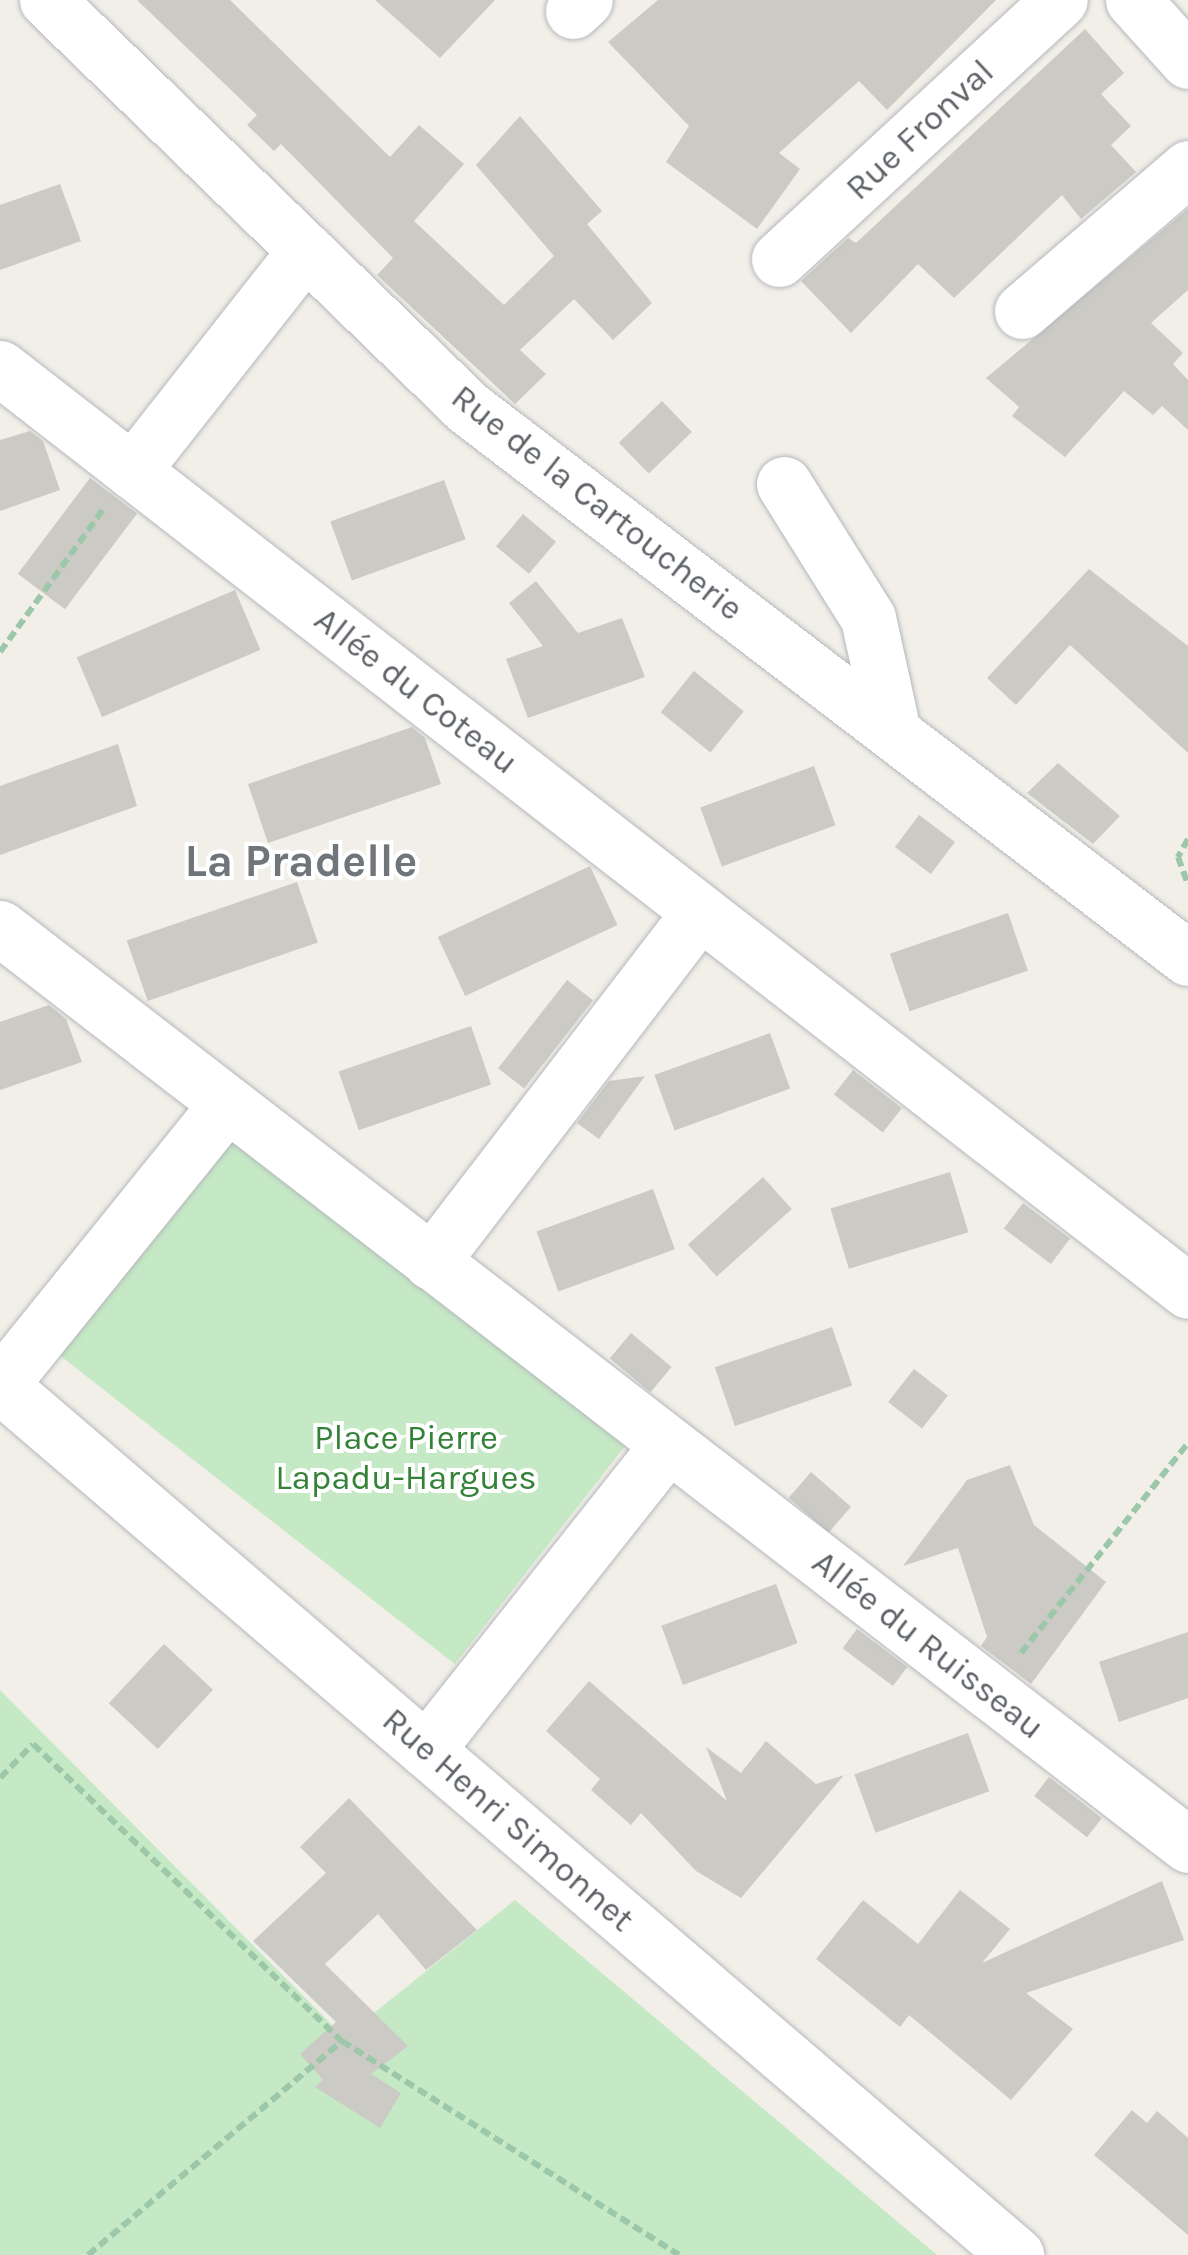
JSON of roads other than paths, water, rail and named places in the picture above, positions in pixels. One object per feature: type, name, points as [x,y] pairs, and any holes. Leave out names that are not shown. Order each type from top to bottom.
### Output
[{"type":"street","name":"Rue de la Cartoucherie","points":[[47,0],[468,408],[1188,958]]},
{"type":"street","name":"Rue Fronval","points":[[779,259],[1060,0]]},
{"type":"street","points":[[1133,0],[1188,61]]},
{"type":"street","points":[[1022,311],[1188,168]]},
{"type":"street","points":[[132,471],[306,250]]},
{"type":"street","name":"Allée du Coteau","points":[[0,368],[1188,1291]]},
{"type":"street","points":[[784,484],[868,618],[893,732]]},
{"type":"street","points":[[430,1262],[700,912]]},
{"type":"street","name":"Allée du Ruisseau","points":[[0,928],[1188,1845]]},
{"type":"street","points":[[0,1385],[226,1106]]},
{"type":"street","name":"Rue Henri Simonnet","points":[[0,1385],[1016,2255]]},
{"type":"street","points":[[426,1750],[668,1445]]},
{"type":"district","name":"La Pradelle","points":[[301,862]]},
{"type":"park label","name":"Place Pierre Lapadu-Hargues","points":[[406,1458]]}]
